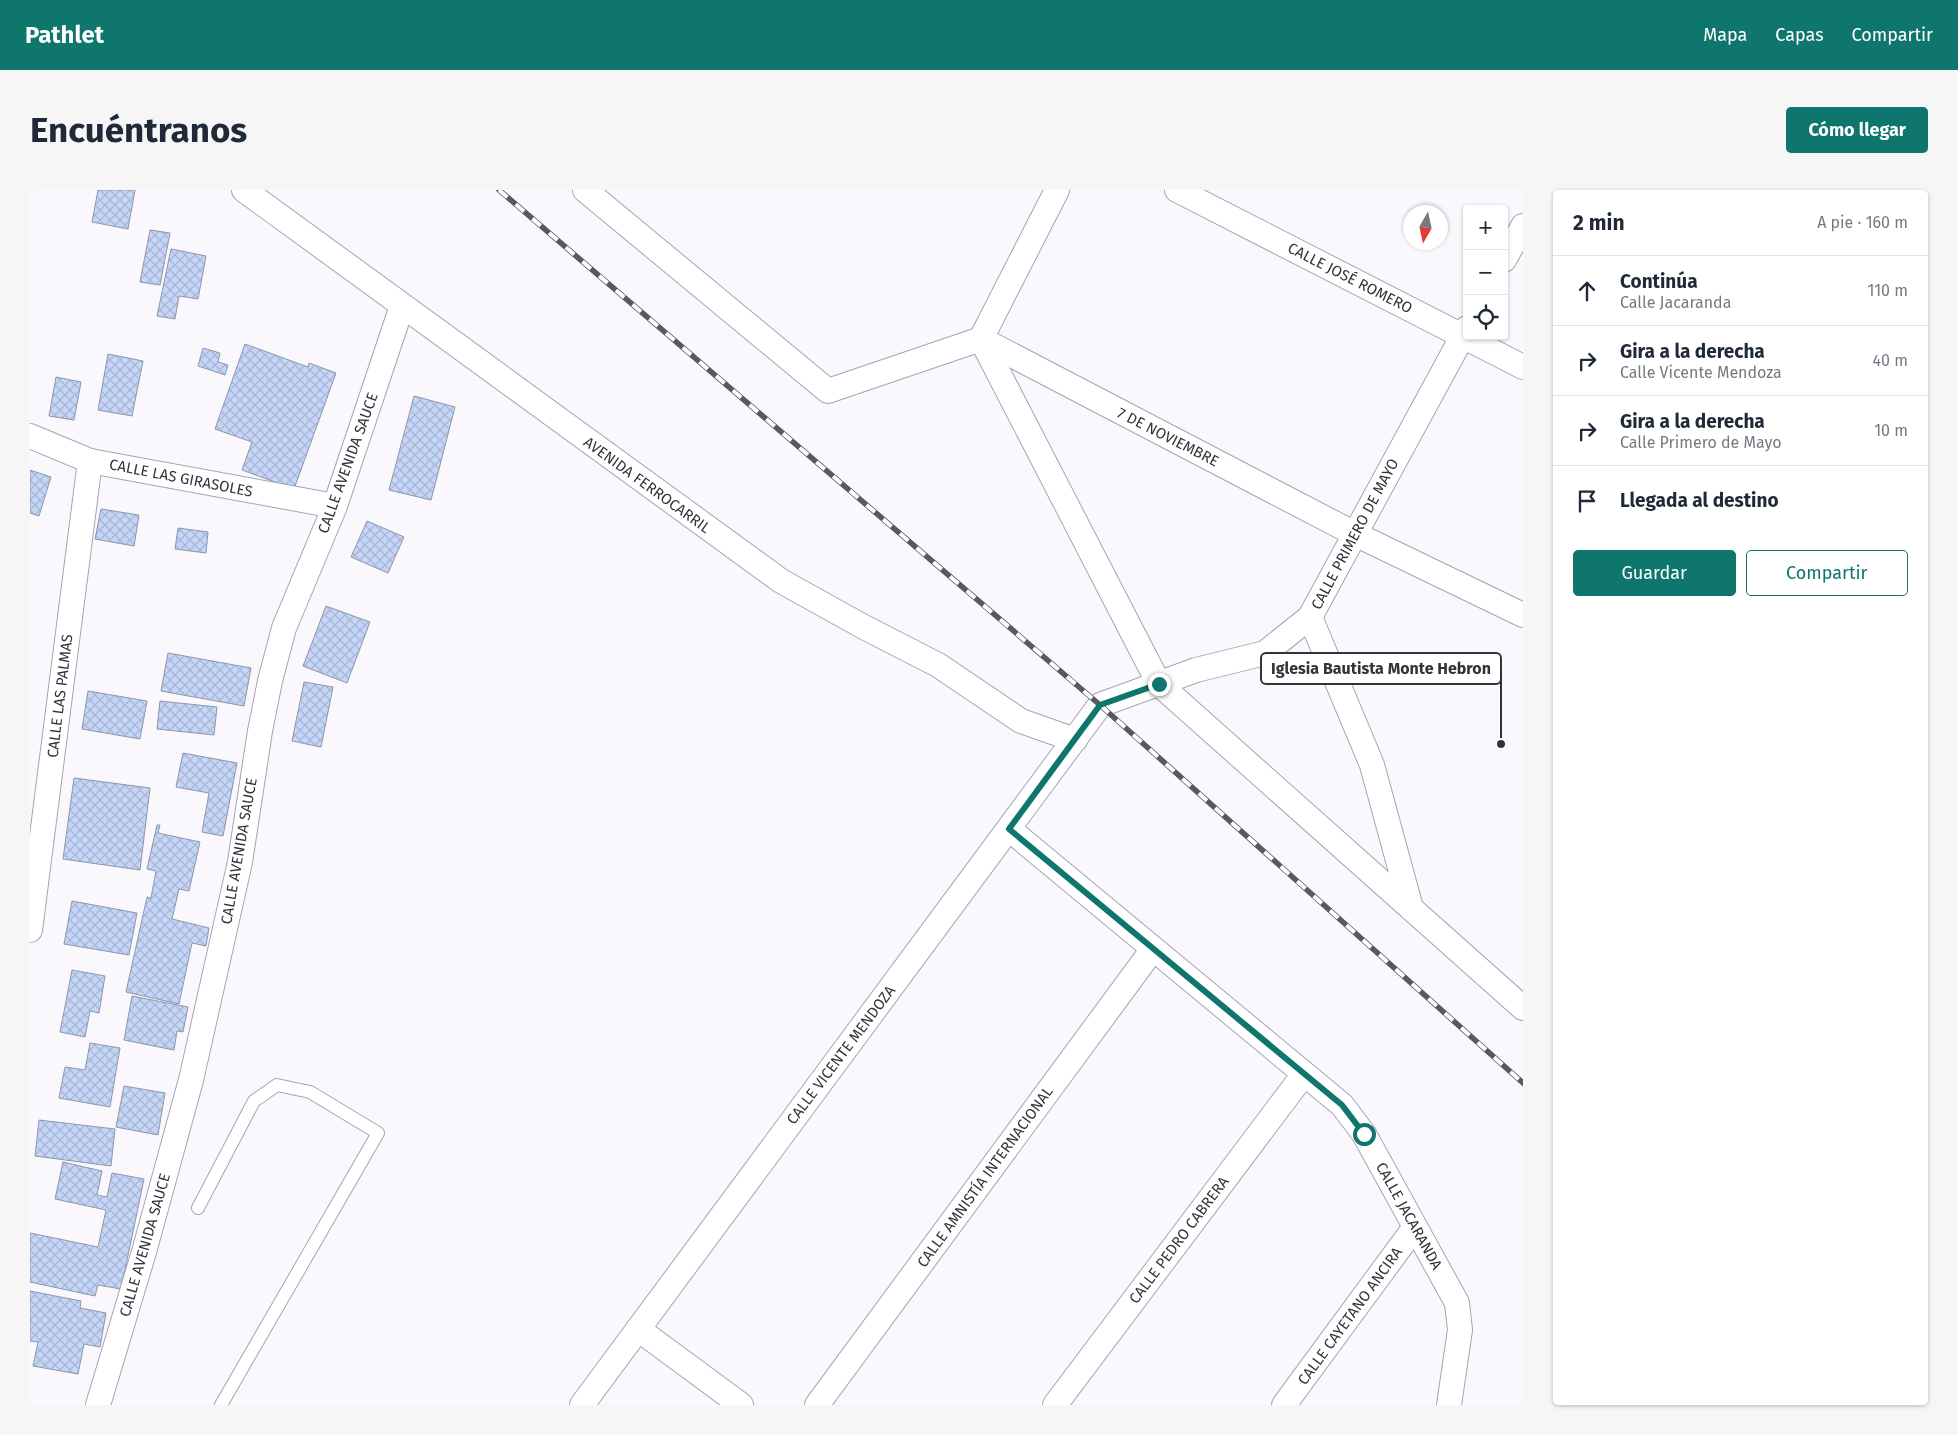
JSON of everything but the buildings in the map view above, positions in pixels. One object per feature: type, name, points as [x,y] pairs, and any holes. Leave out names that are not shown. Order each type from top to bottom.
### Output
[{"type":"street","name":"AVENIDA FERROCARRIL","points":[[244,190],[781,581],[938,665],[1021,721],[1075,740]]},
{"type":"street","points":[[585,190],[828,391],[981,340],[1057,190]]},
{"type":"street","name":"CALLE JOSÉ ROMERO","points":[[1177,190],[1463,331]]},
{"type":"street","points":[[1508,253],[1523,226]]},
{"type":"street","name":"CALLE AVENIDA SAUCE","points":[[98,1405],[144,1252],[191,1080],[240,862],[260,731],[284,628],[335,506],[402,306]]},
{"type":"street","name":"CALLE PRIMERO DE MAYO","points":[[1100,705],[1196,670],[1265,653],[1310,618],[1463,336]]},
{"type":"street","points":[[981,340],[1159,684],[1523,1008]]},
{"type":"street","name":"7 DE NOVIEMBRE","points":[[981,340],[1355,534],[1523,615]]},
{"type":"street","name":"CALLE JOSÉ ROMERO","points":[[1479,340],[1523,366]]},
{"type":"street","name":"CALLE LAS GIRASOLES","points":[[30,436],[90,461],[335,506]]},
{"type":"street","name":"CALLE LAS PALMAS","points":[[30,930],[90,461]]},
{"type":"street","points":[[1310,618],[1372,765],[1411,908]]},
{"type":"street","name":"CALLE VICENTE MENDOZA","points":[[582,1405],[1100,705]]},
{"type":"street","name":"CALLE JACARANDA","points":[[1009,829],[1342,1105],[1364,1134],[1457,1303],[1460,1330],[1449,1405]]},
{"type":"street","name":"CALLE AMNISTÍA INTERNACIONAL","points":[[817,1405],[1153,949]]},
{"type":"street","name":"CALLE PEDRO CABRERA","points":[[1055,1405],[1304,1074]]},
{"type":"street","name":"CALLE CAYETANO ANCIRA","points":[[1284,1405],[1415,1227]]},
{"type":"street","points":[[638,1329],[741,1405]]},
{"type":"lane","points":[[198,1208],[254,1101],[276,1085],[310,1092],[378,1133],[221,1405]]},
{"type":"railway","points":[[499,190],[1100,705],[1523,1083]]},
{"type":"place","name":"Iglesia Bautista Monte Hebron","points":[[1501,744]]},
{"type":"route","points":[[1159,684],[1100,705],[1009,829],[1342,1105],[1364,1134]]}]
